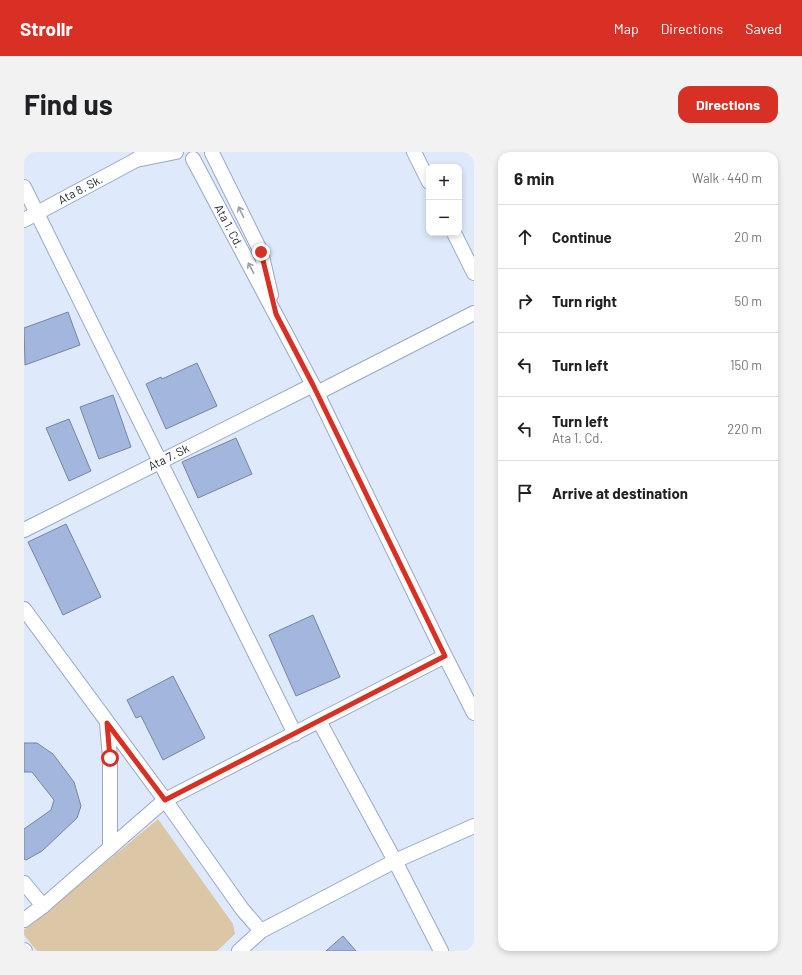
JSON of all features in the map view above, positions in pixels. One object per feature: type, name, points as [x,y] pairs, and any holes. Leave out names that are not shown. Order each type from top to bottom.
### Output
[{"type":"street","name":"Ata 8. Sk.","points":[[24,220],[140,156],[176,152]]},
{"type":"street","points":[[176,152],[187,158],[193,159],[204,158],[213,153]]},
{"type":"street","points":[[414,152],[426,176]]},
{"type":"street","name":"Ata 1. Cd.","points":[[213,153],[261,252],[276,314]]},
{"type":"street","name":"Ata 1. Cd.","points":[[193,159],[315,389],[445,656],[474,712]]},
{"type":"street","points":[[24,186],[295,734]]},
{"type":"street","points":[[456,236],[474,273]]},
{"type":"street","name":"Ata 7. Sk","points":[[24,530],[160,462],[474,312]]},
{"type":"street","points":[[24,609],[165,800],[242,909],[261,931]]},
{"type":"street","points":[[24,920],[43,906],[165,800],[445,656]]},
{"type":"street","points":[[319,721],[395,861],[441,951]]},
{"type":"street","points":[[107,723],[110,758],[110,848]]},
{"type":"street","points":[[239,951],[261,931],[395,861],[474,826]]},
{"type":"street","points":[[24,883],[43,906]]},
{"type":"shaded area","points":[[158,819],[233,924],[235,934],[217,951],[37,951],[24,935],[24,930]]},
{"type":"building","points":[[68,312],[80,345],[25,365],[24,328]]},
{"type":"building","points":[[197,363],[217,406],[166,429],[146,384],[161,377],[162,379]]},
{"type":"building","points":[[113,395],[131,447],[99,459],[80,407]]},
{"type":"building","points":[[69,419],[91,471],[69,481],[46,428]]},
{"type":"building","points":[[236,438],[252,474],[198,498],[182,462]]},
{"type":"building","points":[[66,524],[101,597],[63,615],[28,542]]},
{"type":"building","points":[[313,615],[340,677],[296,696],[269,635]]},
{"type":"building","points":[[173,676],[205,738],[163,760],[141,716],[136,718],[127,700]]},
{"type":"building","points":[[24,743],[37,743],[53,754],[74,782],[81,806],[77,818],[42,851],[26,860],[24,859],[24,829],[51,810],[54,800],[32,772],[24,772]]},
{"type":"building","points":[[343,936],[356,951],[326,951]]},
{"type":"route","points":[[110,758],[107,723],[165,800],[445,656],[313,385],[276,314],[261,252]]}]
